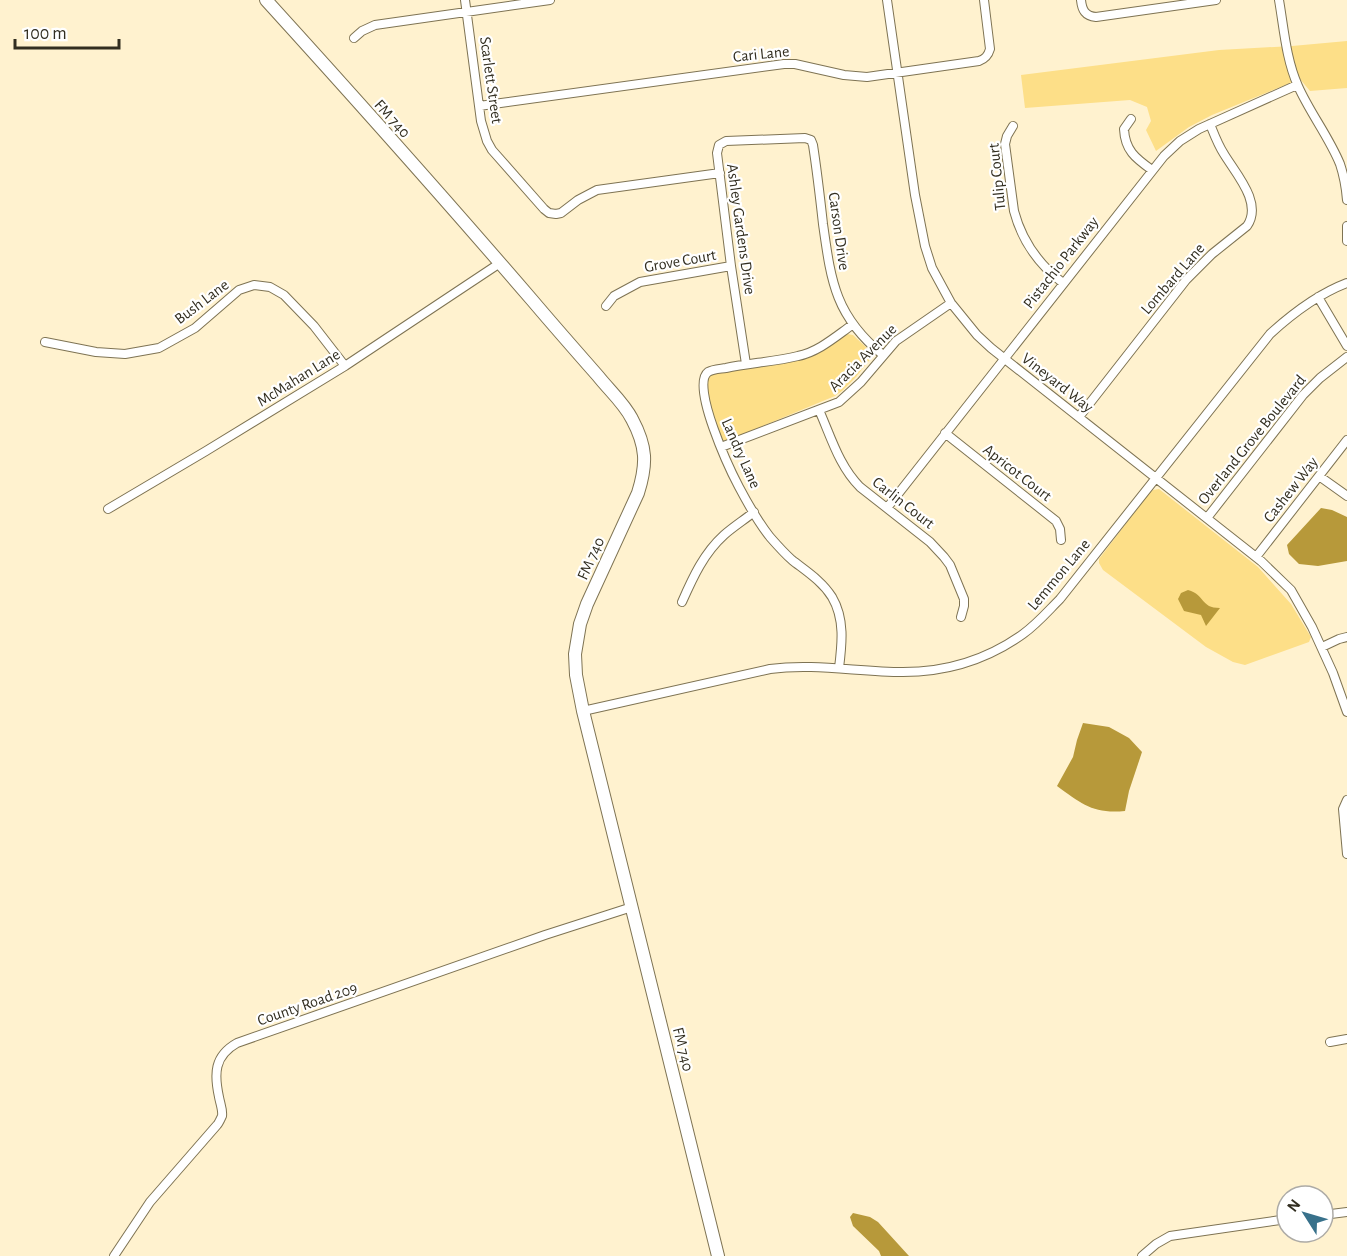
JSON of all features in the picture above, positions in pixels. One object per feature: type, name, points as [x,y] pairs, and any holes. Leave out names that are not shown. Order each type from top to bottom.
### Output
[{"type":"main road","name":"FM 740","points":[[266,0],[500,263],[623,407],[632,418],[644,450],[645,462],[638,493],[580,624],[575,654],[576,675],[718,1256]]},
{"type":"street","name":"Scarlett Street","points":[[465,0],[484,133],[492,150],[543,209],[549,213],[561,213],[578,200],[597,190],[720,173]]},
{"type":"street","points":[[354,38],[375,25],[550,0]]},
{"type":"street","name":"Vineyard Way","points":[[887,0],[920,225],[932,268],[951,303],[977,335],[1004,358],[1256,557],[1291,590],[1322,647],[1347,712]]},
{"type":"street","name":"Cari Lane","points":[[479,106],[784,64],[807,65],[856,77],[867,77],[979,62],[988,55],[990,44],[984,0]]},
{"type":"street","points":[[1081,0],[1084,11],[1096,17],[1216,0]]},
{"type":"street","points":[[1279,0],[1288,60],[1297,85],[1335,152],[1343,175],[1347,201]]},
{"type":"street","name":"Pistachio Parkway","points":[[887,508],[1164,156],[1180,141],[1210,124],[1297,85]]},
{"type":"street","points":[[1131,119],[1124,129],[1126,144],[1134,155],[1152,170]]},
{"type":"street","name":"Lombard Lane","points":[[1079,417],[1182,285],[1203,262],[1247,226],[1251,220],[1253,213],[1249,196],[1219,145],[1210,124]]},
{"type":"street","name":"Tulip Court","points":[[1013,126],[1005,144],[1017,221],[1034,255],[1050,273],[1063,283]]},
{"type":"street","name":"Carson Drive","points":[[765,139],[805,138],[811,140],[831,275],[838,298],[852,325],[864,340],[883,355]]},
{"type":"street","name":"Ashley Gardens Drive","points":[[746,364],[717,153],[719,146],[726,141],[765,139]]},
{"type":"street","points":[[1347,226],[1347,241]]},
{"type":"street","name":"McMahan Lane","points":[[108,509],[345,366],[500,263]]},
{"type":"street","name":"Grove Court","points":[[606,306],[614,296],[640,282],[731,266]]},
{"type":"street","name":"Lemmon Lane","points":[[583,711],[770,669],[790,666],[904,672],[941,669],[974,660],[1000,648],[1032,626],[1060,599],[1270,334],[1318,297],[1347,283]]},
{"type":"street","name":"Bush Lane","points":[[45,342],[96,352],[122,354],[159,348],[195,328],[238,290],[254,285],[270,287],[284,295],[314,326],[345,366]]},
{"type":"street","points":[[1318,297],[1347,346]]},
{"type":"street","name":"Aracia Avenue","points":[[721,447],[832,405],[846,397],[904,335],[951,303]]},
{"type":"street","name":"Landry Lane","points":[[839,668],[842,628],[837,607],[831,596],[814,577],[791,559],[769,536],[738,486],[706,404],[702,382],[705,375],[711,371],[807,354],[852,325]]},
{"type":"street","name":"Overland Grove Boulevard","points":[[1207,518],[1303,395],[1347,357]]},
{"type":"street","name":"Carlin Court","points":[[819,410],[844,468],[851,478],[930,542],[944,557],[964,599],[961,617]]},
{"type":"street","name":"Apricot Court","points":[[945,434],[1056,521],[1060,529],[1061,540]]},
{"type":"street","name":"Cashew Way","points":[[1256,557],[1347,440]]},
{"type":"street","points":[[1319,476],[1347,496]]},
{"type":"street","points":[[682,602],[699,565],[711,548],[724,534],[754,512]]},
{"type":"street","points":[[1322,647],[1347,637]]},
{"type":"street","points":[[1347,800],[1343,809],[1347,854]]},
{"type":"street","name":"County Road 209","points":[[114,1256],[150,1202],[218,1125],[222,1111],[216,1078],[221,1055],[227,1049],[545,935],[632,907]]},
{"type":"street","points":[[1330,1042],[1347,1039]]},
{"type":"street","points":[[1142,1256],[1170,1236],[1275,1221]]},
{"type":"shaded area","points":[[1347,41],[1347,88],[1310,91],[1300,79],[1212,115],[1189,127],[1156,151],[1146,130],[1151,121],[1147,107],[1130,100],[1025,108],[1021,75],[1219,50]]},
{"type":"shaded area","points":[[847,334],[853,335],[871,352],[871,358],[842,391],[835,396],[726,441],[721,439],[707,391],[706,384],[709,376],[715,373],[810,357]]},
{"type":"shaded area","points":[[1159,489],[1258,567],[1291,604],[1311,637],[1309,642],[1245,665],[1233,662],[1206,647],[1103,570],[1099,559],[1150,492]]},
{"type":"shaded area","points":[[1321,508],[1347,517],[1347,561],[1318,566],[1299,564],[1289,554],[1287,545]]},
{"type":"shaded area","points":[[1188,590],[1198,595],[1209,606],[1220,608],[1206,626],[1201,615],[1184,611],[1178,599],[1181,593]]},
{"type":"shaded area","points":[[1083,723],[1109,727],[1129,738],[1142,752],[1125,811],[1096,809],[1057,786],[1073,757]]},
{"type":"shaded area","points":[[853,1213],[870,1217],[878,1222],[909,1256],[881,1256],[879,1251],[853,1226],[850,1217]]}]
